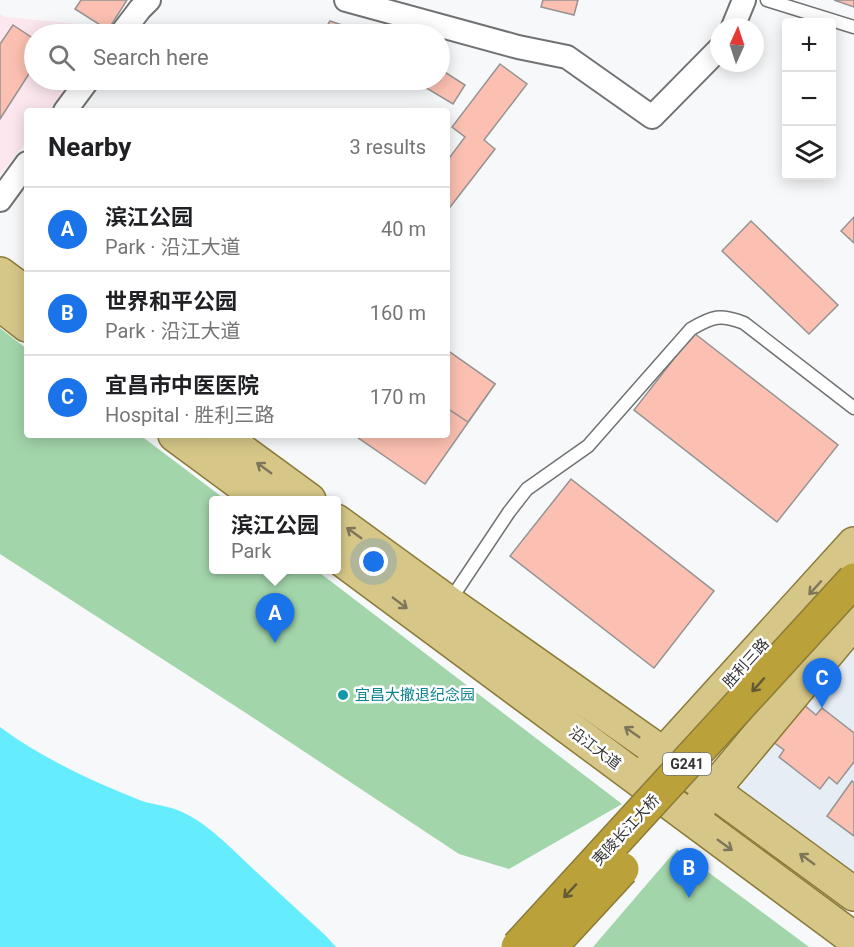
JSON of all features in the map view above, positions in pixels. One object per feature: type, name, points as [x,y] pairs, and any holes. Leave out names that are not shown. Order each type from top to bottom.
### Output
[{"type":"highway","name":"夷陵长江大桥","points":[[518,947],[854,580]]},
{"type":"highway","name":"夷陵长江大桥","points":[[550,947],[756,722],[854,606]]},
{"type":"main road","points":[[0,274],[24,292]]},
{"type":"main road","points":[[0,304],[24,323]]},
{"type":"main road","points":[[179,438],[256,496]]},
{"type":"main road","points":[[224,438],[302,496]]},
{"type":"main road","points":[[341,525],[663,754],[854,894]]},
{"type":"main road","name":"胜利三路","points":[[639,781],[854,544]]},
{"type":"main road","name":"沿江大道","points":[[341,559],[854,939]]},
{"type":"main road","points":[[690,818],[854,621]]},
{"type":"street","points":[[129,24],[149,0]]},
{"type":"street","points":[[346,0],[434,24]]},
{"type":"street","points":[[737,18],[744,0]]},
{"type":"street","points":[[450,28],[518,47],[567,57],[652,117],[710,58]]},
{"type":"street","points":[[67,108],[81,90]]},
{"type":"street","points":[[0,200],[24,167]]},
{"type":"lane","points":[[767,0],[854,27]]},
{"type":"lane","points":[[449,603],[509,512],[527,489],[588,446],[691,329],[702,322],[728,317],[744,323],[854,408]]},
{"type":"shaded area","points":[[0,14],[6,17],[79,24],[24,24],[24,90],[67,90],[53,108],[24,108],[24,145],[0,175]]},
{"type":"shaded area","points":[[854,633],[854,873],[728,783]]},
{"type":"green space","points":[[0,328],[24,347],[24,438],[144,438],[221,496],[209,496],[209,574],[321,574],[622,804],[509,869],[459,854],[0,554]]},
{"type":"green space","points":[[677,849],[809,947],[593,947]]},
{"type":"water","points":[[0,727],[33,749],[86,777],[142,801],[177,810],[191,817],[227,844],[336,947],[0,947]]},
{"type":"building","points":[[81,0],[127,0],[112,24],[99,24],[75,9]]},
{"type":"building","points":[[543,0],[578,0],[574,15],[541,7]]},
{"type":"building","points":[[834,0],[854,0],[854,7]]},
{"type":"building","points":[[13,25],[24,32],[24,82],[0,119],[0,44]]},
{"type":"building","points":[[500,64],[527,84],[484,140],[495,149],[450,207],[450,157],[465,137],[452,127]]},
{"type":"building","points":[[450,75],[465,85],[453,104],[430,90],[450,90]]},
{"type":"building","points":[[854,217],[854,243],[841,231]]},
{"type":"building","points":[[751,221],[838,305],[809,334],[722,251]]},
{"type":"building","points":[[694,333],[838,445],[777,522],[634,410]]},
{"type":"building","points":[[450,352],[495,384],[425,484],[358,438],[450,438]]},
{"type":"building","points":[[450,352],[495,384],[468,422],[450,410]]},
{"type":"building","points":[[571,479],[714,591],[654,668],[510,556]]},
{"type":"building","points":[[803,704],[816,715],[822,708],[854,733],[854,762],[837,784],[829,777],[820,789],[779,757],[784,750],[769,739]]},
{"type":"building","points":[[852,781],[854,783],[854,836],[827,816]]},
{"type":"place","name":"滨江公园","points":[[275,643]]},
{"type":"place","name":"宜昌大撤退纪念园","points":[[343,695]]},
{"type":"place","name":"宜昌市中医医院","points":[[822,708]]},
{"type":"place","name":"世界和平公园","points":[[689,898]]}]
